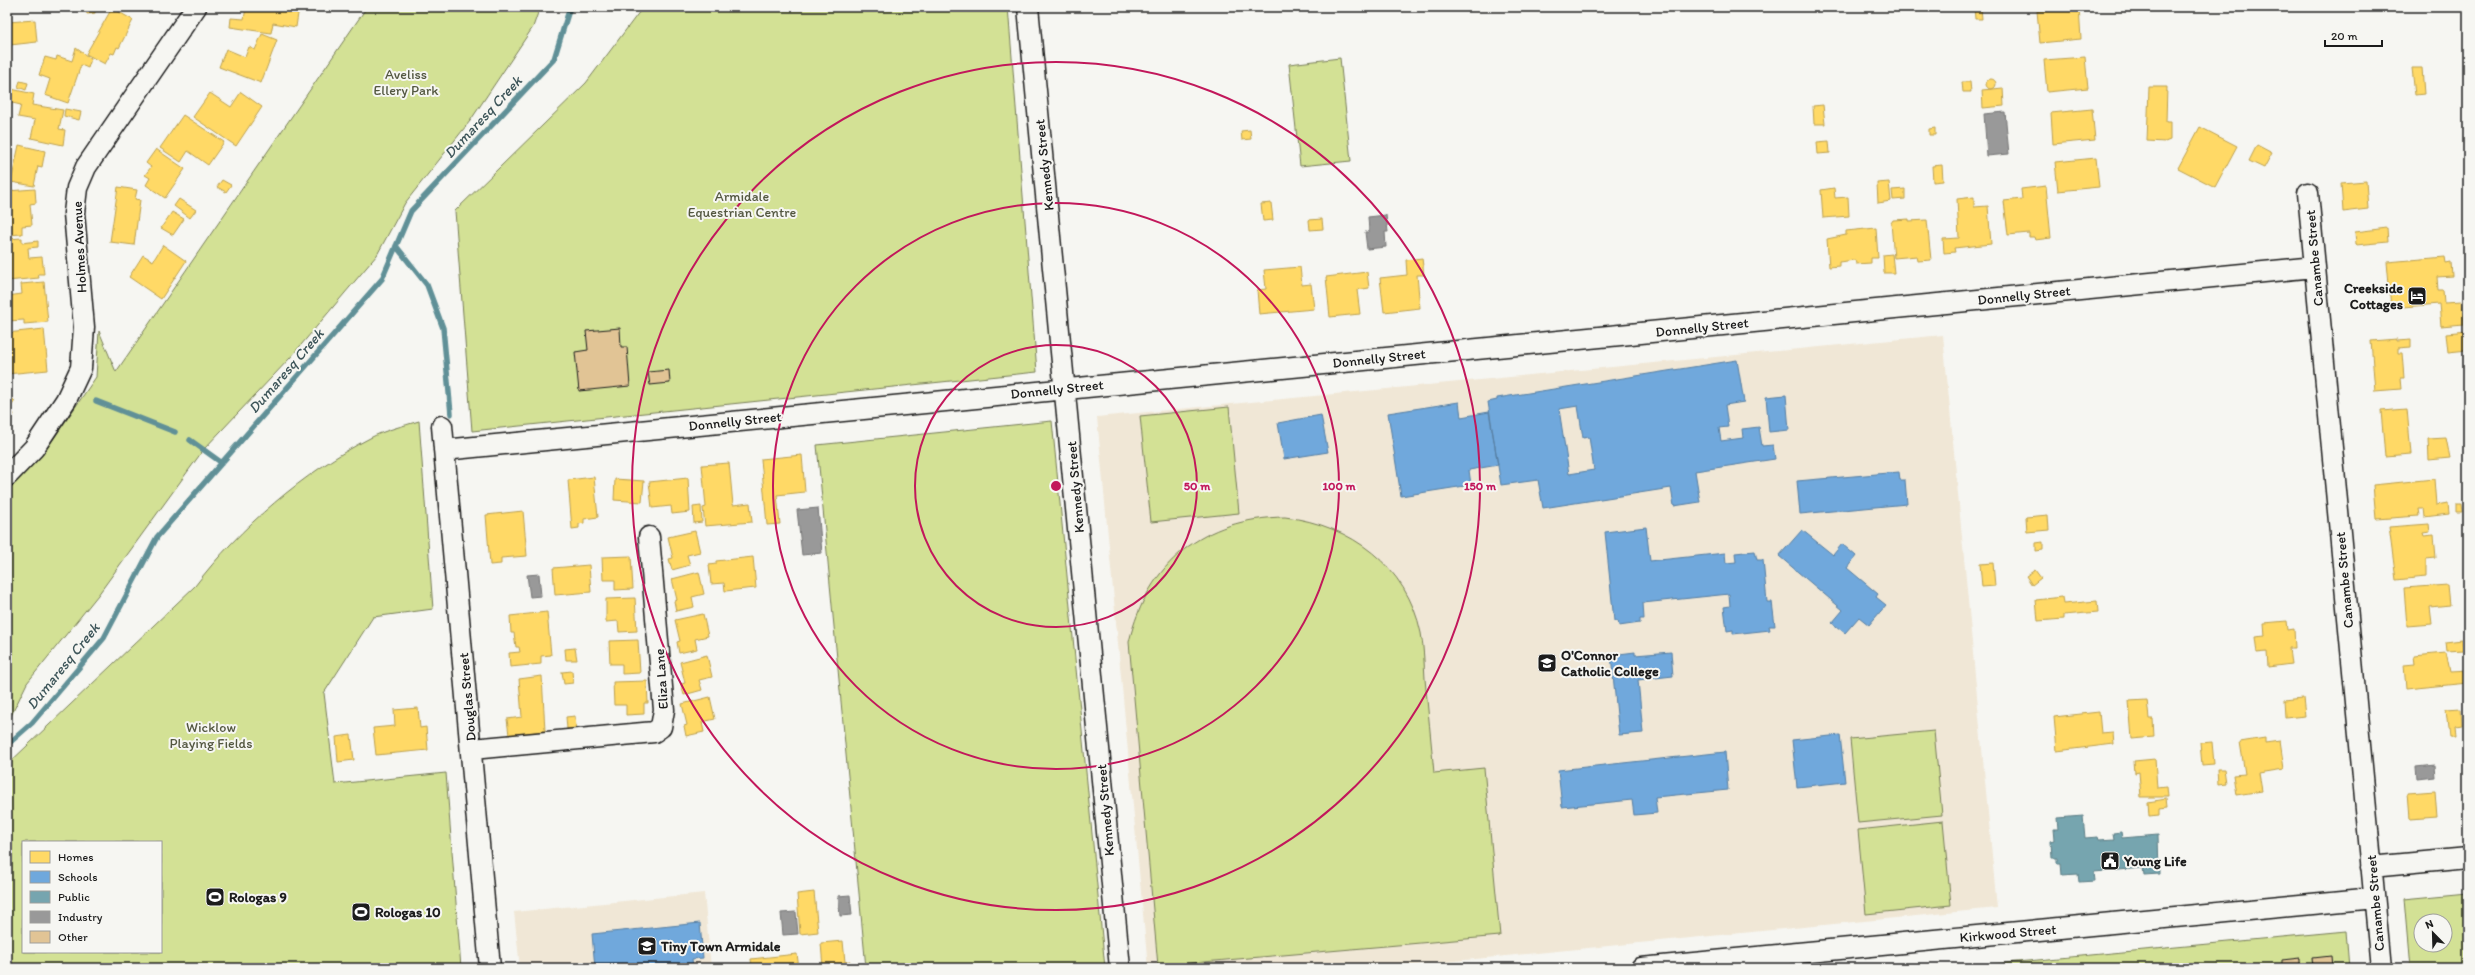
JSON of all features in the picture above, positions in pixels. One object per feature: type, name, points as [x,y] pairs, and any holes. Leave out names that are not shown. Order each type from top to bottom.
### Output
[{"type":"street","name":"Holmes Avenue","points":[[7,476],[38,442],[66,400],[81,368],[84,327],[74,213],[80,181],[86,167],[196,7]]},
{"type":"street","name":"Kennedy Street","points":[[1028,7],[1066,388],[1120,968]]},
{"type":"street","name":"Canambe Street","points":[[2308,193],[2381,968]]},
{"type":"street","name":"Donnelly Street","points":[[444,450],[2315,267]]},
{"type":"street","name":"Douglas Street","points":[[442,426],[472,749],[490,968]]},
{"type":"street","name":"Eliza Lane","points":[[472,749],[654,732],[661,727],[664,710],[649,537]]},
{"type":"street","points":[[2371,867],[2468,858]]},
{"type":"street","name":"Kirkwood Street","points":[[1641,968],[2374,898]]},
{"type":"shaded area","name":"O'Connor Catholic College","points":[[1943,335],[1997,908],[1384,968],[1148,968],[1097,417]]},
{"type":"shaded area","points":[[704,893],[711,968],[520,968],[514,912]]},
{"type":"green space","name":"Aveliss Ellery Park","points":[[367,7],[540,7],[533,27],[470,121],[405,203],[377,255],[290,358],[204,449],[98,595],[27,683],[7,724],[7,489],[45,451],[96,377],[99,331],[116,372]]},
{"type":"green space","name":"Armidale Equestrian Centre","points":[[643,7],[1008,7],[1037,372],[472,431],[455,211],[586,83]]},
{"type":"green space","points":[[1340,58],[1351,161],[1300,166],[1289,64]]},
{"type":"green space","points":[[1229,407],[1239,513],[1151,522],[1140,416]]},
{"type":"green space","name":"Wicklow Playing Fields","points":[[419,421],[433,609],[373,617],[324,693],[335,784],[446,773],[461,968],[7,968],[7,765],[195,586],[232,543],[253,522],[297,484],[321,467],[345,452],[388,430]]},
{"type":"green space","points":[[1052,421],[1105,968],[866,968],[817,445]]},
{"type":"green space","points":[[1285,517],[1332,529],[1353,540],[1372,553],[1389,569],[1403,588],[1414,609],[1422,639],[1434,773],[1484,768],[1500,936],[1158,966],[1129,642],[1138,614],[1150,589],[1165,568],[1184,550],[1205,536],[1229,526],[1256,519]]},
{"type":"green space","points":[[1934,731],[1942,815],[1858,823],[1850,739]]},
{"type":"green space","points":[[1943,821],[1951,905],[1866,914],[1858,830]]},
{"type":"green space","points":[[2468,893],[2468,968],[2410,968],[2404,899]]},
{"type":"green space","points":[[2346,931],[2349,968],[1953,968]]},
{"type":"building: Homes","points":[[86,7],[95,7],[95,13],[87,14]]},
{"type":"building: Homes","points":[[299,7],[296,27],[273,23],[271,33],[230,27],[231,18],[244,19],[246,8]]},
{"type":"building: Homes","points":[[1974,7],[1981,7],[1982,19],[1975,19]]},
{"type":"building: Homes","points":[[2079,7],[2081,39],[2040,43],[2037,11]]},
{"type":"building: Homes","points":[[112,8],[133,20],[119,48],[117,47],[114,54],[111,53],[105,64],[86,54]]},
{"type":"building: Homes","points":[[35,20],[37,42],[10,45],[8,22]]},
{"type":"building: Homes","points":[[262,34],[277,40],[261,83],[219,67],[226,49],[245,57],[249,47],[255,50]]},
{"type":"building: Homes","points":[[76,48],[91,59],[88,68],[81,65],[68,103],[45,95],[50,79],[39,75],[45,57],[56,60],[57,56],[72,61]]},
{"type":"building: Homes","points":[[2085,57],[2088,88],[2047,92],[2044,60]]},
{"type":"building: Homes","points":[[2412,68],[2422,68],[2424,94],[2415,95]]},
{"type":"building: Homes","points":[[1989,79],[1993,79],[1995,80],[1995,88],[1989,89],[1986,86],[1986,82]]},
{"type":"building: Homes","points":[[20,81],[28,83],[26,90],[18,87]]},
{"type":"building: Homes","points":[[1962,82],[1970,82],[1971,92],[1963,92]]},
{"type":"building: Homes","points":[[2149,87],[2167,87],[2166,122],[2170,122],[2170,140],[2165,142],[2147,141]]},
{"type":"building: Homes","points":[[2003,88],[2004,106],[1983,108],[1982,90]]},
{"type":"building: Homes","points":[[11,89],[34,94],[32,105],[63,110],[59,129],[65,130],[63,145],[31,138],[35,120],[18,117],[21,105],[8,102]]},
{"type":"building: Homes","points":[[241,92],[262,107],[236,146],[193,117],[210,93],[231,107]]},
{"type":"building: Homes","points":[[1823,105],[1825,124],[1814,124],[1813,106]]},
{"type":"building: Homes","points":[[65,109],[81,112],[79,120],[64,116]]},
{"type":"building: Homes","points":[[2092,109],[2095,140],[2053,144],[2051,113]]},
{"type":"building: Homes","points":[[183,115],[224,142],[208,165],[188,151],[181,162],[160,148]]},
{"type":"building: Homes","points":[[2200,127],[2237,146],[2215,187],[2178,168]]},
{"type":"building: Homes","points":[[1935,128],[1935,135],[1929,135],[1929,129]]},
{"type":"building: Homes","points":[[1250,130],[1251,139],[1242,140],[1241,131]]},
{"type":"building: Homes","points":[[1829,141],[1830,153],[1818,154],[1817,142]]},
{"type":"building: Homes","points":[[19,145],[45,151],[42,167],[38,166],[34,186],[11,182]]},
{"type":"building: Homes","points":[[2257,145],[2272,153],[2264,168],[2249,161]]},
{"type":"building: Homes","points":[[156,149],[185,169],[165,198],[146,185],[150,178],[145,175],[151,167],[146,163]]},
{"type":"building: Homes","points":[[2096,158],[2099,187],[2058,191],[2055,162]]},
{"type":"building: Homes","points":[[1942,165],[1943,181],[1933,182],[1932,166]]},
{"type":"building: Homes","points":[[222,180],[231,185],[226,192],[217,187]]},
{"type":"building: Homes","points":[[2366,181],[2368,209],[2343,212],[2341,183]]},
{"type":"building: Homes","points":[[1889,182],[1891,201],[1878,203],[1877,183]]},
{"type":"building: Homes","points":[[2046,186],[2051,238],[2035,240],[2034,237],[2029,237],[2029,233],[2008,235],[2004,201],[2022,199],[2021,189]]},
{"type":"building: Homes","points":[[118,187],[137,190],[135,199],[140,200],[134,245],[110,242]]},
{"type":"building: Homes","points":[[1834,188],[1835,198],[1848,197],[1849,216],[1823,218],[1821,190]]},
{"type":"building: Homes","points":[[35,189],[36,203],[30,204],[32,225],[22,226],[22,234],[7,235],[7,191]]},
{"type":"building: Homes","points":[[1905,189],[1905,199],[1893,200],[1892,190]]},
{"type":"building: Homes","points":[[1974,197],[1974,207],[1988,206],[1991,244],[1954,248],[1955,252],[1944,253],[1943,239],[1959,238],[1957,199]]},
{"type":"building: Homes","points":[[179,199],[196,210],[190,218],[174,206]]},
{"type":"building: Homes","points":[[1271,203],[1273,220],[1263,221],[1261,204]]},
{"type":"building: Homes","points":[[172,212],[184,219],[173,235],[161,228]]},
{"type":"building: Homes","points":[[1322,219],[1323,229],[1310,230],[1309,220]]},
{"type":"building: Homes","points":[[1909,219],[1909,221],[1927,220],[1931,260],[1918,261],[1917,256],[1894,258],[1891,223],[1893,220]]},
{"type":"building: Homes","points":[[1876,228],[1878,258],[1871,258],[1871,263],[1856,264],[1855,260],[1839,262],[1839,266],[1829,267],[1827,239],[1846,235],[1846,231]]},
{"type":"building: Homes","points":[[2387,228],[2388,242],[2356,245],[2355,232]]},
{"type":"building: Homes","points":[[22,238],[22,243],[38,241],[38,247],[28,248],[29,258],[42,257],[44,274],[38,274],[39,278],[7,281],[7,239]]},
{"type":"building: Homes","points":[[163,245],[186,261],[161,299],[129,277],[143,255],[153,261]]},
{"type":"building: Homes","points":[[1892,254],[1894,273],[1884,273],[1883,255]]},
{"type":"building: Homes","name":"Creekside Cottages","points":[[2445,257],[2446,263],[2451,262],[2452,276],[2437,277],[2438,290],[2443,290],[2444,303],[2462,302],[2464,324],[2441,326],[2439,304],[2391,308],[2387,262]]},
{"type":"building: Homes","points":[[1422,258],[1424,275],[1417,275],[1420,308],[1384,312],[1380,278],[1407,275],[1406,260]]},
{"type":"building: Homes","points":[[1300,267],[1302,285],[1311,284],[1314,309],[1259,314],[1257,290],[1266,289],[1264,270]]},
{"type":"building: Homes","points":[[1367,272],[1369,288],[1357,290],[1360,314],[1330,317],[1326,277]]},
{"type":"building: Homes","points":[[44,282],[48,322],[24,324],[24,320],[7,321],[7,296],[22,294],[21,284]]},
{"type":"building: Homes","points":[[44,329],[48,370],[7,374],[7,333]]},
{"type":"building: Homes","points":[[2468,331],[2468,350],[2448,352],[2446,333]]},
{"type":"building: Homes","points":[[2397,339],[2397,341],[2411,340],[2411,347],[2398,348],[2398,353],[2402,353],[2404,378],[2400,378],[2401,389],[2375,391],[2371,341]]},
{"type":"building: Homes","points":[[7,395],[15,401],[8,410],[14,414],[7,424]]},
{"type":"building: Homes","points":[[2407,409],[2411,454],[2385,456],[2381,411]]},
{"type":"building: Homes","points":[[2446,438],[2450,458],[2429,460],[2428,439]]},
{"type":"building: Homes","points":[[802,455],[805,492],[777,495],[780,524],[767,525],[761,459]]},
{"type":"building: Homes","points":[[729,463],[733,505],[750,503],[752,522],[705,526],[703,508],[706,507],[702,465]]},
{"type":"building: Homes","points":[[594,477],[598,517],[584,519],[584,523],[579,524],[579,528],[572,529],[568,480]]},
{"type":"building: Homes","points":[[688,478],[690,512],[672,514],[671,506],[652,508],[649,482]]},
{"type":"building: Homes","points":[[615,479],[644,481],[642,502],[614,500]]},
{"type":"building: Homes","points":[[2434,479],[2436,505],[2448,503],[2449,514],[2424,517],[2423,508],[2418,508],[2419,516],[2376,519],[2373,485]]},
{"type":"building: Homes","points":[[2456,504],[2461,504],[2462,512],[2456,512]]},
{"type":"building: Homes","points":[[701,506],[702,522],[694,523],[693,507]]},
{"type":"building: Homes","points":[[523,511],[527,556],[501,558],[501,564],[490,565],[486,515]]},
{"type":"building: Homes","points":[[2048,515],[2049,530],[2027,532],[2026,517]]},
{"type":"building: Homes","points":[[2429,524],[2430,532],[2423,533],[2424,536],[2434,535],[2436,558],[2426,559],[2426,577],[2396,580],[2389,527]]},
{"type":"building: Homes","points":[[695,531],[700,552],[687,555],[690,565],[672,570],[669,559],[673,558],[668,537]]},
{"type":"building: Homes","points":[[2043,542],[2043,550],[2036,551],[2036,543]]},
{"type":"building: Homes","points":[[631,556],[633,589],[615,590],[615,580],[603,580],[602,557]]},
{"type":"building: Homes","points":[[753,557],[756,588],[725,591],[724,583],[711,584],[709,565],[716,564],[716,561]]},
{"type":"building: Homes","points":[[1993,563],[1995,586],[1982,587],[1980,564]]},
{"type":"building: Homes","points":[[589,565],[591,592],[555,595],[553,568]]},
{"type":"building: Homes","points":[[2035,570],[2041,578],[2032,585],[2026,576]]},
{"type":"building: Homes","points":[[699,572],[704,594],[692,597],[694,607],[676,611],[674,601],[677,600],[672,579]]},
{"type":"building: Homes","points":[[2448,585],[2450,605],[2430,607],[2432,624],[2407,626],[2404,588]]},
{"type":"building: Homes","points":[[2062,597],[2063,604],[2097,601],[2098,612],[2064,615],[2064,619],[2038,621],[2036,600]]},
{"type":"building: Homes","points":[[635,598],[637,631],[619,632],[618,621],[606,622],[606,599]]},
{"type":"building: Homes","points":[[547,612],[551,655],[541,656],[541,664],[510,667],[509,653],[520,652],[519,647],[516,647],[514,633],[511,633],[510,616]]},
{"type":"building: Homes","points":[[703,614],[708,636],[695,639],[697,649],[679,653],[677,642],[680,641],[675,620]]},
{"type":"building: Homes","points":[[2287,621],[2288,630],[2294,629],[2295,648],[2289,648],[2291,664],[2268,667],[2267,652],[2257,653],[2255,637],[2265,636],[2264,623]]},
{"type":"building: Homes","points":[[638,640],[640,673],[622,674],[622,664],[610,664],[609,641]]},
{"type":"building: Homes","points":[[2462,640],[2463,650],[2446,651],[2445,642]]},
{"type":"building: Homes","points":[[575,648],[577,660],[566,660],[565,649]]},
{"type":"building: Homes","points":[[2446,653],[2450,672],[2468,671],[2468,683],[2406,689],[2404,665],[2415,664],[2414,656]]},
{"type":"building: Homes","points":[[707,655],[712,677],[699,680],[702,690],[684,695],[681,684],[685,683],[680,662]]},
{"type":"building: Homes","points":[[572,671],[573,683],[564,684],[562,672]]},
{"type":"building: Homes","points":[[542,676],[545,731],[509,735],[507,719],[522,717],[519,679]]},
{"type":"building: Homes","points":[[647,681],[648,703],[644,703],[644,714],[626,715],[626,705],[614,705],[613,682]]},
{"type":"building: Homes","points":[[710,697],[715,719],[702,722],[704,732],[686,736],[684,726],[687,725],[682,704]]},
{"type":"building: Homes","points":[[2303,698],[2305,716],[2285,718],[2284,700]]},
{"type":"building: Homes","points":[[2147,700],[2149,719],[2153,719],[2154,737],[2132,739],[2129,701]]},
{"type":"building: Homes","points":[[418,708],[420,728],[426,727],[428,750],[376,755],[373,728],[395,726],[394,710]]},
{"type":"building: Homes","points":[[2461,708],[2462,726],[2454,727],[2455,737],[2449,737],[2446,709]]},
{"type":"building: Homes","points":[[2099,712],[2101,733],[2113,732],[2114,744],[2057,751],[2054,717]]},
{"type":"building: Homes","points":[[575,716],[576,728],[567,729],[566,717]]},
{"type":"building: Homes","points":[[351,735],[354,760],[338,762],[336,737]]},
{"type":"building: Homes","points":[[2265,738],[2265,743],[2280,741],[2284,769],[2259,773],[2262,791],[2236,795],[2233,775],[2245,774],[2240,742]]},
{"type":"building: Homes","points":[[2212,742],[2214,764],[2202,765],[2200,743]]},
{"type":"building: Homes","points":[[2155,759],[2157,788],[2167,787],[2168,797],[2141,797],[2139,772],[2135,773],[2134,761]]},
{"type":"building: Homes","points":[[2217,769],[2224,769],[2226,783],[2218,784]]},
{"type":"building: Homes","points":[[2435,791],[2437,817],[2410,819],[2408,793]]},
{"type":"building: Homes","points":[[2166,799],[2167,808],[2159,809],[2159,815],[2149,816],[2148,802]]},
{"type":"building: Homes","points":[[814,892],[818,932],[800,934],[797,894]]},
{"type":"building: Homes","points":[[843,941],[845,962],[850,961],[850,968],[823,968],[821,943]]},
{"type":"building: Homes","points":[[797,954],[799,968],[752,968],[751,959]]},
{"type":"building: Schools","points":[[1737,360],[1744,402],[1725,405],[1728,427],[1719,428],[1721,441],[1743,438],[1742,429],[1759,427],[1762,446],[1773,445],[1775,459],[1695,471],[1700,502],[1674,506],[1671,488],[1543,508],[1538,480],[1501,485],[1488,402],[1497,400],[1497,398]],"holes":[[[1578,406],[1583,438],[1589,437],[1594,470],[1569,474],[1559,409]]]},
{"type":"building: Schools","points":[[1786,395],[1789,430],[1769,432],[1766,397]]},
{"type":"building: Schools","points":[[1459,402],[1461,417],[1489,412],[1498,465],[1469,470],[1471,485],[1401,496],[1388,413]]},
{"type":"building: Schools","points":[[1321,415],[1328,452],[1284,459],[1278,423]]},
{"type":"building: Schools","points":[[1899,472],[1900,480],[1905,480],[1907,504],[1800,514],[1797,481]]},
{"type":"building: Schools","points":[[1646,527],[1650,561],[1725,553],[1726,563],[1736,562],[1735,553],[1755,551],[1757,560],[1763,560],[1767,602],[1772,602],[1775,626],[1769,626],[1770,630],[1733,634],[1733,630],[1727,631],[1724,607],[1730,606],[1729,594],[1643,603],[1644,619],[1640,619],[1640,623],[1619,626],[1618,621],[1614,621],[1605,532]]},
{"type":"building: Schools","points":[[1802,530],[1833,555],[1842,544],[1856,556],[1847,568],[1878,594],[1876,597],[1886,605],[1869,625],[1859,617],[1845,633],[1832,623],[1843,610],[1779,556]]},
{"type":"building: Schools","points":[[1635,652],[1635,655],[1671,652],[1673,676],[1638,680],[1643,733],[1619,735],[1611,655]]},
{"type":"building: Schools","points":[[1840,735],[1845,782],[1797,787],[1792,740]]},
{"type":"building: Schools","points":[[1725,752],[1728,790],[1655,797],[1657,813],[1634,815],[1632,800],[1562,807],[1558,770]]},
{"type":"building: Schools","name":"Tiny Town Armidale","points":[[700,923],[703,958],[692,959],[693,967],[595,968],[592,934]]},
{"type":"building: Public","points":[[2083,816],[2085,838],[2098,837],[2099,840],[2114,839],[2113,833],[2121,832],[2122,838],[2158,835],[2159,874],[2144,875],[2143,868],[2094,872],[2095,881],[2079,882],[2078,874],[2062,875],[2061,863],[2057,863],[2057,858],[2052,858],[2051,841],[2055,840],[2054,829],[2058,829],[2057,818]]},
{"type":"building: Industry","points":[[2005,112],[2009,154],[1987,156],[1984,114]]},
{"type":"building: Industry","points":[[1386,215],[1388,232],[1385,232],[1386,247],[1367,249],[1365,232],[1369,232],[1368,217]]},
{"type":"building: Industry","points":[[818,508],[822,553],[802,555],[797,510]]},
{"type":"building: Industry","points":[[539,574],[541,596],[530,597],[527,575]]},
{"type":"building: Industry","points":[[2435,765],[2436,777],[2417,779],[2416,767]]},
{"type":"building: Industry","points":[[850,895],[852,915],[840,916],[838,896]]},
{"type":"building: Industry","points":[[796,912],[798,934],[783,935],[781,913]]},
{"type":"building: Other","points":[[620,328],[621,347],[627,347],[630,386],[579,391],[575,352],[588,350],[586,331]]},
{"type":"building: Other","points":[[669,370],[670,383],[650,385],[648,372]]},
{"type":"building: Other","points":[[2331,956],[2332,968],[2314,968],[2313,958]]},
{"type":"building: Other","points":[[2300,958],[2300,968],[2282,968],[2282,960]]},
{"type":"waterway","name":"Dumaresq Creek","points":[[7,745],[32,723],[104,638],[157,537],[382,279],[411,211],[554,59],[570,7]]},
{"type":"waterway","points":[[396,246],[427,285],[443,328],[451,414]]},
{"type":"waterway","points":[[96,401],[175,432]]},
{"type":"waterway","points":[[190,440],[222,463]]},
{"type":"place","name":"Creekside Cottages","points":[[2417,296]]},
{"type":"place","name":"O'Connor Catholic College","points":[[1547,663]]},
{"type":"place","name":"Young Life","points":[[2110,861]]},
{"type":"place","name":"Rologas 9","points":[[215,897]]},
{"type":"place","name":"Rologas 10","points":[[361,912]]},
{"type":"place","name":"Tiny Town Armidale","points":[[647,946]]}]
